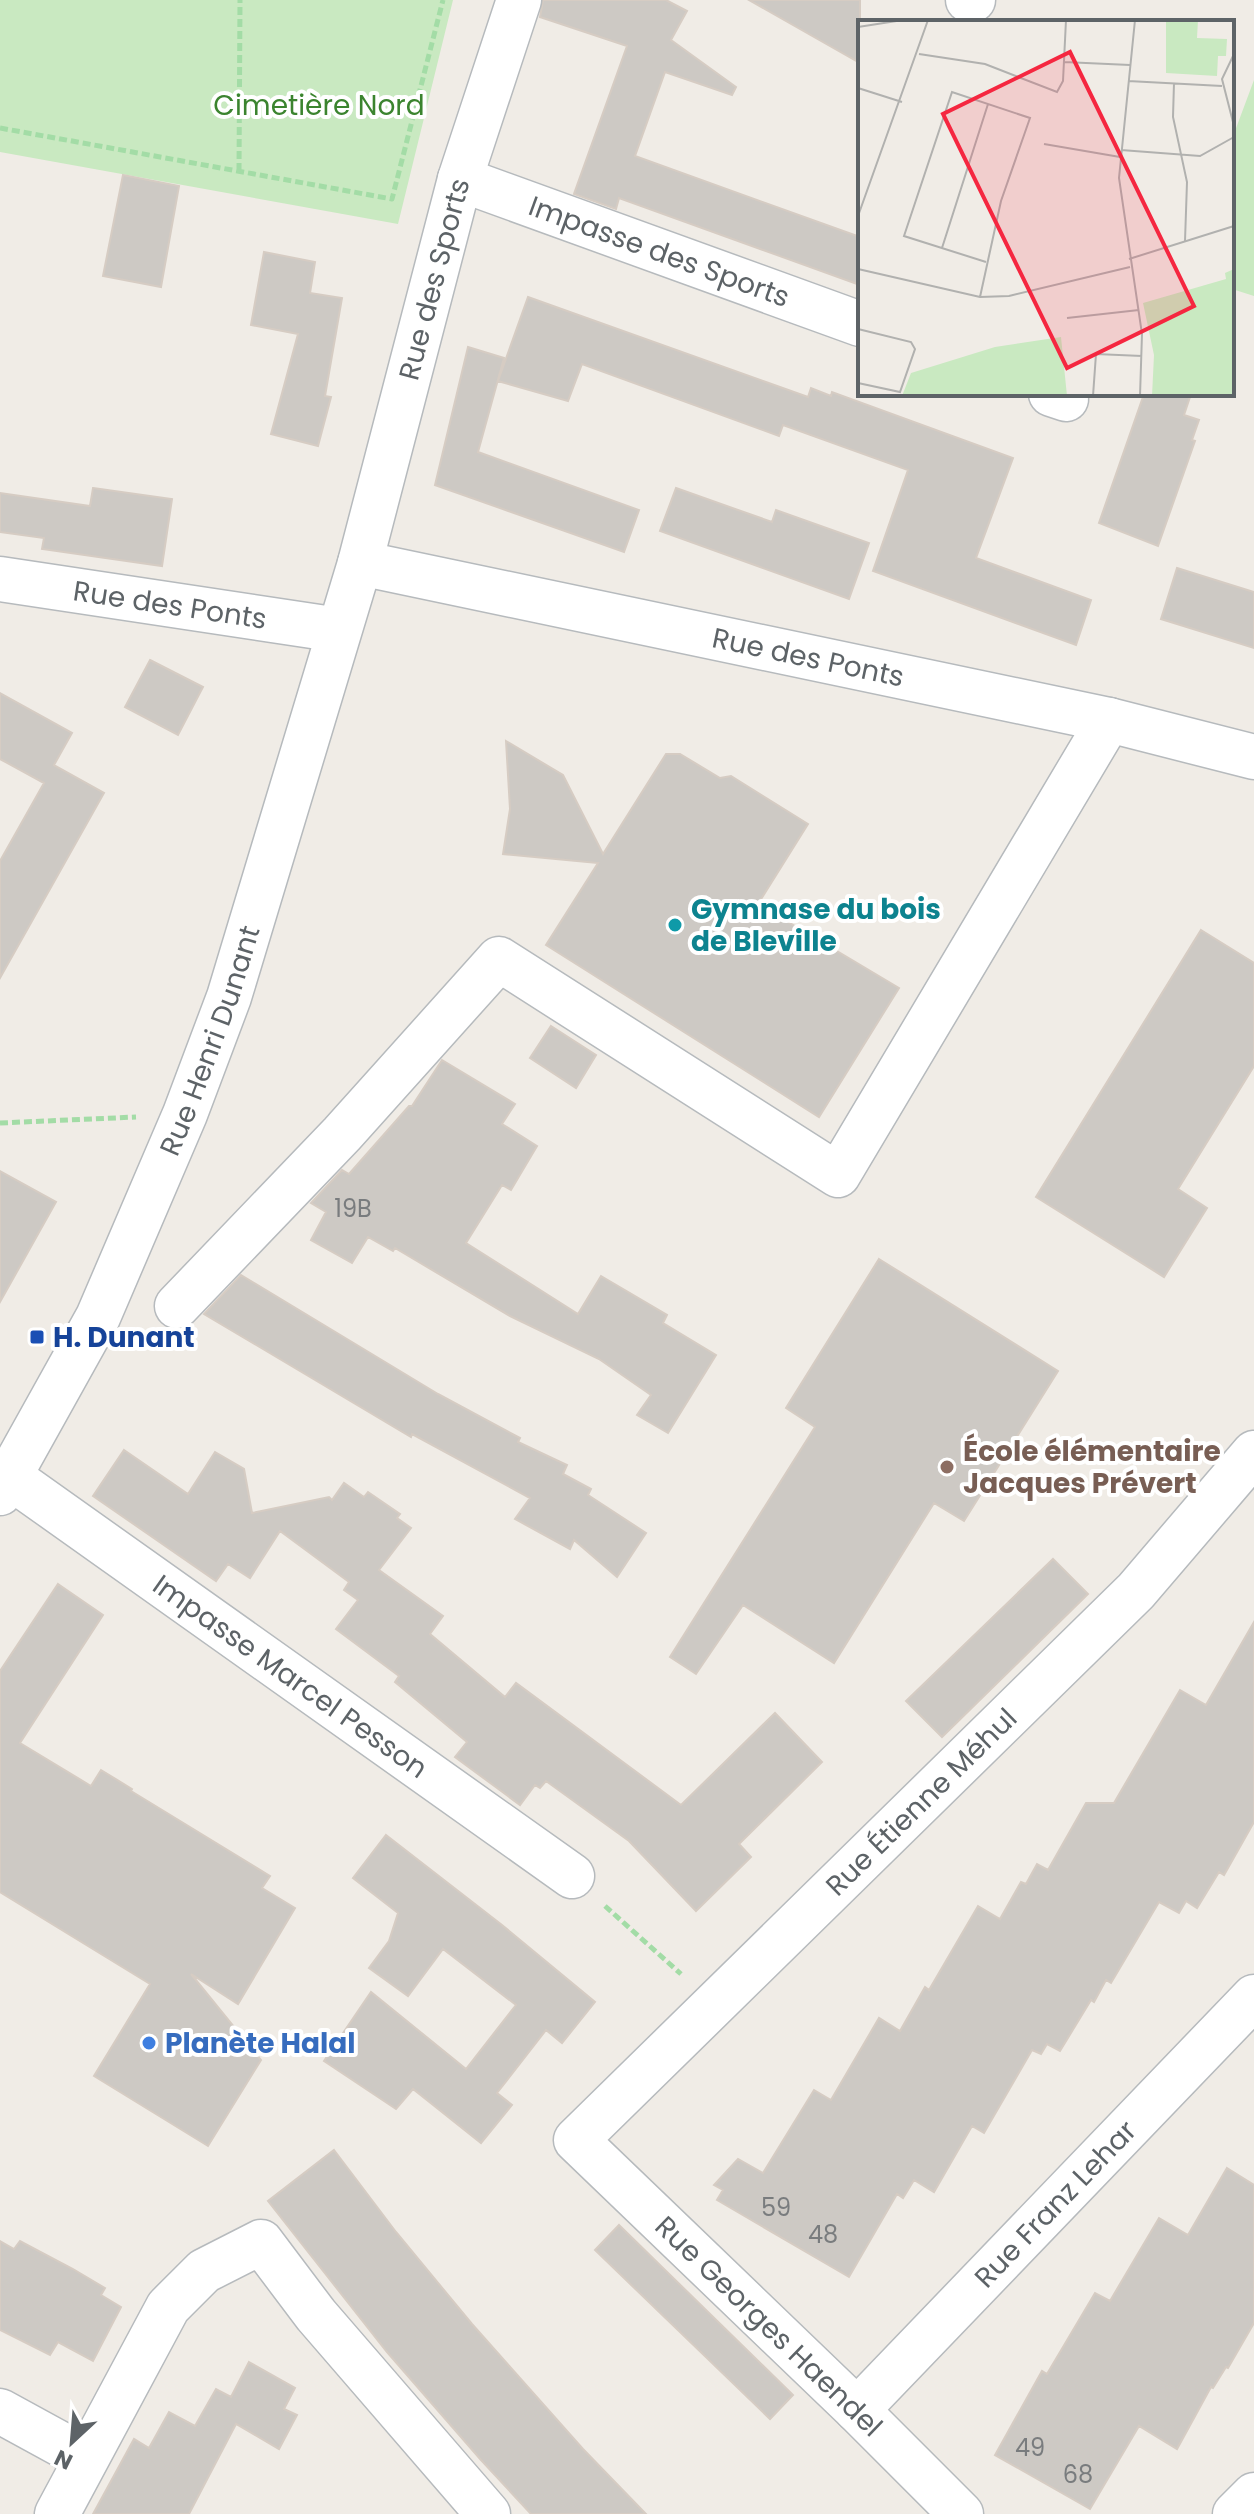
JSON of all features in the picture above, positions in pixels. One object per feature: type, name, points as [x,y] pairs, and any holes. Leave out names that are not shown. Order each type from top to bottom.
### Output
[{"type":"street","name":"Rue des Sports","points":[[360,563],[460,179],[519,0]]},
{"type":"street","name":"Impasse des Sports","points":[[460,179],[858,323]]},
{"type":"street","name":"Rue Henri Dunant","points":[[5,1485],[98,1317],[185,1114],[229,997],[360,563]]},
{"type":"street","name":"Rue des Ponts","points":[[360,563],[1109,720],[1254,757]]},
{"type":"street","name":"Rue des Ponts","points":[[0,579],[339,630]]},
{"type":"street","points":[[177,1306],[342,1134],[499,959],[838,1175],[1109,720]]},
{"type":"street","name":"Rue Étienne Méhul","points":[[576,2140],[1136,1591],[1254,1453]]},
{"type":"street","name":"Impasse Marcel Pesson","points":[[5,1485],[572,1876]]},
{"type":"street","name":"Rue Franz Lehar","points":[[857,2410],[1254,1997]]},
{"type":"street","name":"Rue Georges Haendel","points":[[576,2140],[961,2514]]},
{"type":"street","points":[[57,2514],[168,2307],[204,2271],[261,2242],[316,2315],[488,2514]]},
{"type":"street","points":[[0,2411],[86,2458]]},
{"type":"street","points":[[1235,2514],[1254,2495]]},
{"type":"path","points":[[239,171],[240,0]]},
{"type":"path","points":[[0,128],[392,199],[443,0]]},
{"type":"path","points":[[0,1123],[185,1114]]},
{"type":"path","points":[[572,1876],[714,2004]]},
{"type":"green space","name":"Cimetière Nord","points":[[0,0],[453,0],[398,224],[0,152]]},
{"type":"green space","points":[[1254,80],[1254,296],[1234,290],[1234,134]]},
{"type":"building","points":[[543,0],[666,0],[687,11],[671,40],[736,87],[732,95],[665,72],[635,156],[858,236],[858,284],[619,198],[616,209],[574,194],[627,46],[540,17]]},
{"type":"building","points":[[749,0],[860,0],[858,62]]},
{"type":"building","points":[[123,175],[179,186],[161,287],[103,276]]},
{"type":"building","points":[[264,252],[315,262],[310,293],[342,298],[325,396],[331,397],[318,446],[271,434],[298,334],[251,325]]},
{"type":"building","points":[[528,297],[808,397],[811,388],[831,396],[832,392],[1013,458],[976,558],[1091,600],[1076,645],[873,571],[908,470],[783,425],[779,436],[582,364],[568,401],[498,381]]},
{"type":"building","points":[[468,347],[504,358],[478,452],[639,510],[624,552],[435,485]]},
{"type":"building","points":[[1143,396],[1190,396],[1184,415],[1199,420],[1192,440],[1195,441],[1158,546],[1099,523]]},
{"type":"building","points":[[93,488],[172,499],[162,566],[42,549],[44,538],[0,532],[0,493],[90,506]]},
{"type":"building","points":[[676,488],[772,522],[776,510],[869,543],[849,599],[660,531]]},
{"type":"building","points":[[1177,568],[1254,592],[1254,648],[1161,619]]},
{"type":"building","points":[[150,660],[203,687],[178,735],[125,707]]},
{"type":"building","points":[[0,693],[72,733],[54,765],[104,793],[0,978],[0,861],[44,783],[0,759]]},
{"type":"building","name":"Gymnase du bois de Bleville","points":[[506,741],[563,775],[603,854],[666,754],[680,754],[720,778],[731,776],[808,824],[758,904],[899,988],[819,1117],[546,945],[598,863],[503,854],[510,809]]},
{"type":"building","points":[[1201,930],[1254,963],[1254,1066],[1178,1189],[1207,1208],[1164,1277],[1036,1197]]},
{"type":"building","points":[[551,1026],[596,1055],[576,1088],[530,1058]]},
{"type":"building","points":[[442,1060],[515,1104],[502,1124],[537,1146],[511,1190],[502,1185],[466,1243],[578,1314],[601,1276],[667,1315],[663,1323],[716,1355],[668,1433],[637,1415],[651,1395],[599,1359],[510,1316],[395,1248],[393,1251],[368,1237],[352,1263],[311,1240],[326,1212],[311,1203],[342,1170],[349,1174],[412,1106]]},
{"type":"building","points":[[0,1171],[56,1202],[0,1302]]},
{"type":"building","points":[[879,1259],[1058,1371],[964,1521],[934,1503],[834,1663],[743,1605],[696,1674],[670,1657],[815,1427],[786,1408]]},
{"type":"building","points":[[241,1275],[438,1394],[520,1438],[518,1442],[567,1465],[563,1474],[591,1489],[588,1495],[646,1533],[617,1577],[574,1540],[570,1549],[515,1519],[530,1498],[412,1434],[411,1437],[204,1314]]},
{"type":"building","points":[[124,1450],[188,1494],[215,1452],[244,1469],[252,1513],[329,1497],[332,1500],[344,1483],[364,1497],[368,1492],[400,1514],[397,1518],[411,1528],[379,1570],[443,1616],[430,1634],[505,1697],[516,1683],[681,1805],[775,1713],[822,1762],[739,1844],[751,1857],[696,1911],[629,1841],[546,1781],[540,1788],[535,1785],[520,1805],[455,1757],[467,1742],[395,1682],[399,1676],[336,1629],[358,1600],[344,1590],[349,1582],[280,1531],[250,1578],[228,1564],[216,1581],[93,1496]]},
{"type":"building","points":[[1053,1559],[1088,1594],[942,1737],[906,1701]]},
{"type":"building","points":[[58,1584],[103,1615],[20,1743],[91,1786],[101,1770],[270,1876],[262,1888],[295,1908],[238,2004],[191,1974],[261,2060],[208,2146],[94,2076],[150,1984],[0,1892],[0,1671]]},
{"type":"building","points":[[1254,1622],[1254,1822],[1224,1875],[1219,1872],[1197,1908],[1186,1901],[1179,1913],[1159,1902],[1111,1983],[1106,1980],[1094,2002],[1091,2000],[1060,2051],[1047,2044],[1041,2054],[1032,2050],[984,2133],[972,2126],[934,2192],[914,2180],[903,2198],[897,2194],[849,2277],[717,2200],[723,2190],[714,2185],[738,2159],[763,2173],[814,2090],[831,2100],[879,2018],[900,2031],[925,1987],[929,1990],[978,1906],[1000,1919],[1021,1882],[1026,1884],[1037,1864],[1048,1870],[1086,1803],[1114,1803],[1180,1690],[1206,1705]]},
{"type":"building","points":[[386,1835],[595,2002],[562,2043],[546,2030],[497,2093],[512,2105],[481,2143],[413,2089],[396,2109],[324,2061],[371,1992],[466,2069],[516,2005],[443,1949],[408,1996],[369,1968],[389,1941],[398,1913],[353,1878]]},
{"type":"building","points":[[334,2150],[472,2324],[583,2449],[646,2514],[531,2514],[387,2352],[268,2201]]},
{"type":"building","points":[[1227,2168],[1254,2185],[1254,2323],[1228,2368],[1211,2387],[1177,2449],[1139,2426],[1090,2509],[995,2455],[1042,2371],[1047,2374],[1095,2293],[1110,2301],[1159,2218],[1188,2235]]},
{"type":"building","points":[[619,2225],[793,2395],[770,2419],[595,2250]]},
{"type":"building","points":[[0,2241],[14,2249],[20,2241],[73,2269],[105,2288],[101,2295],[121,2307],[93,2361],[58,2342],[50,2355],[0,2330]]},
{"type":"building","points":[[249,2362],[295,2388],[284,2409],[297,2415],[279,2449],[236,2424],[189,2514],[93,2514],[134,2439],[149,2448],[169,2412],[195,2426],[216,2389],[231,2397]]},
{"type":"place","name":"Gymnase du bois de Bleville","points":[[675,925]]},
{"type":"place","name":"H. Dunant","points":[[37,1337]]},
{"type":"place","name":"École élémentaire Jacques Prévert","points":[[947,1467]]},
{"type":"place","name":"Planète Halal","points":[[149,2043]]}]
